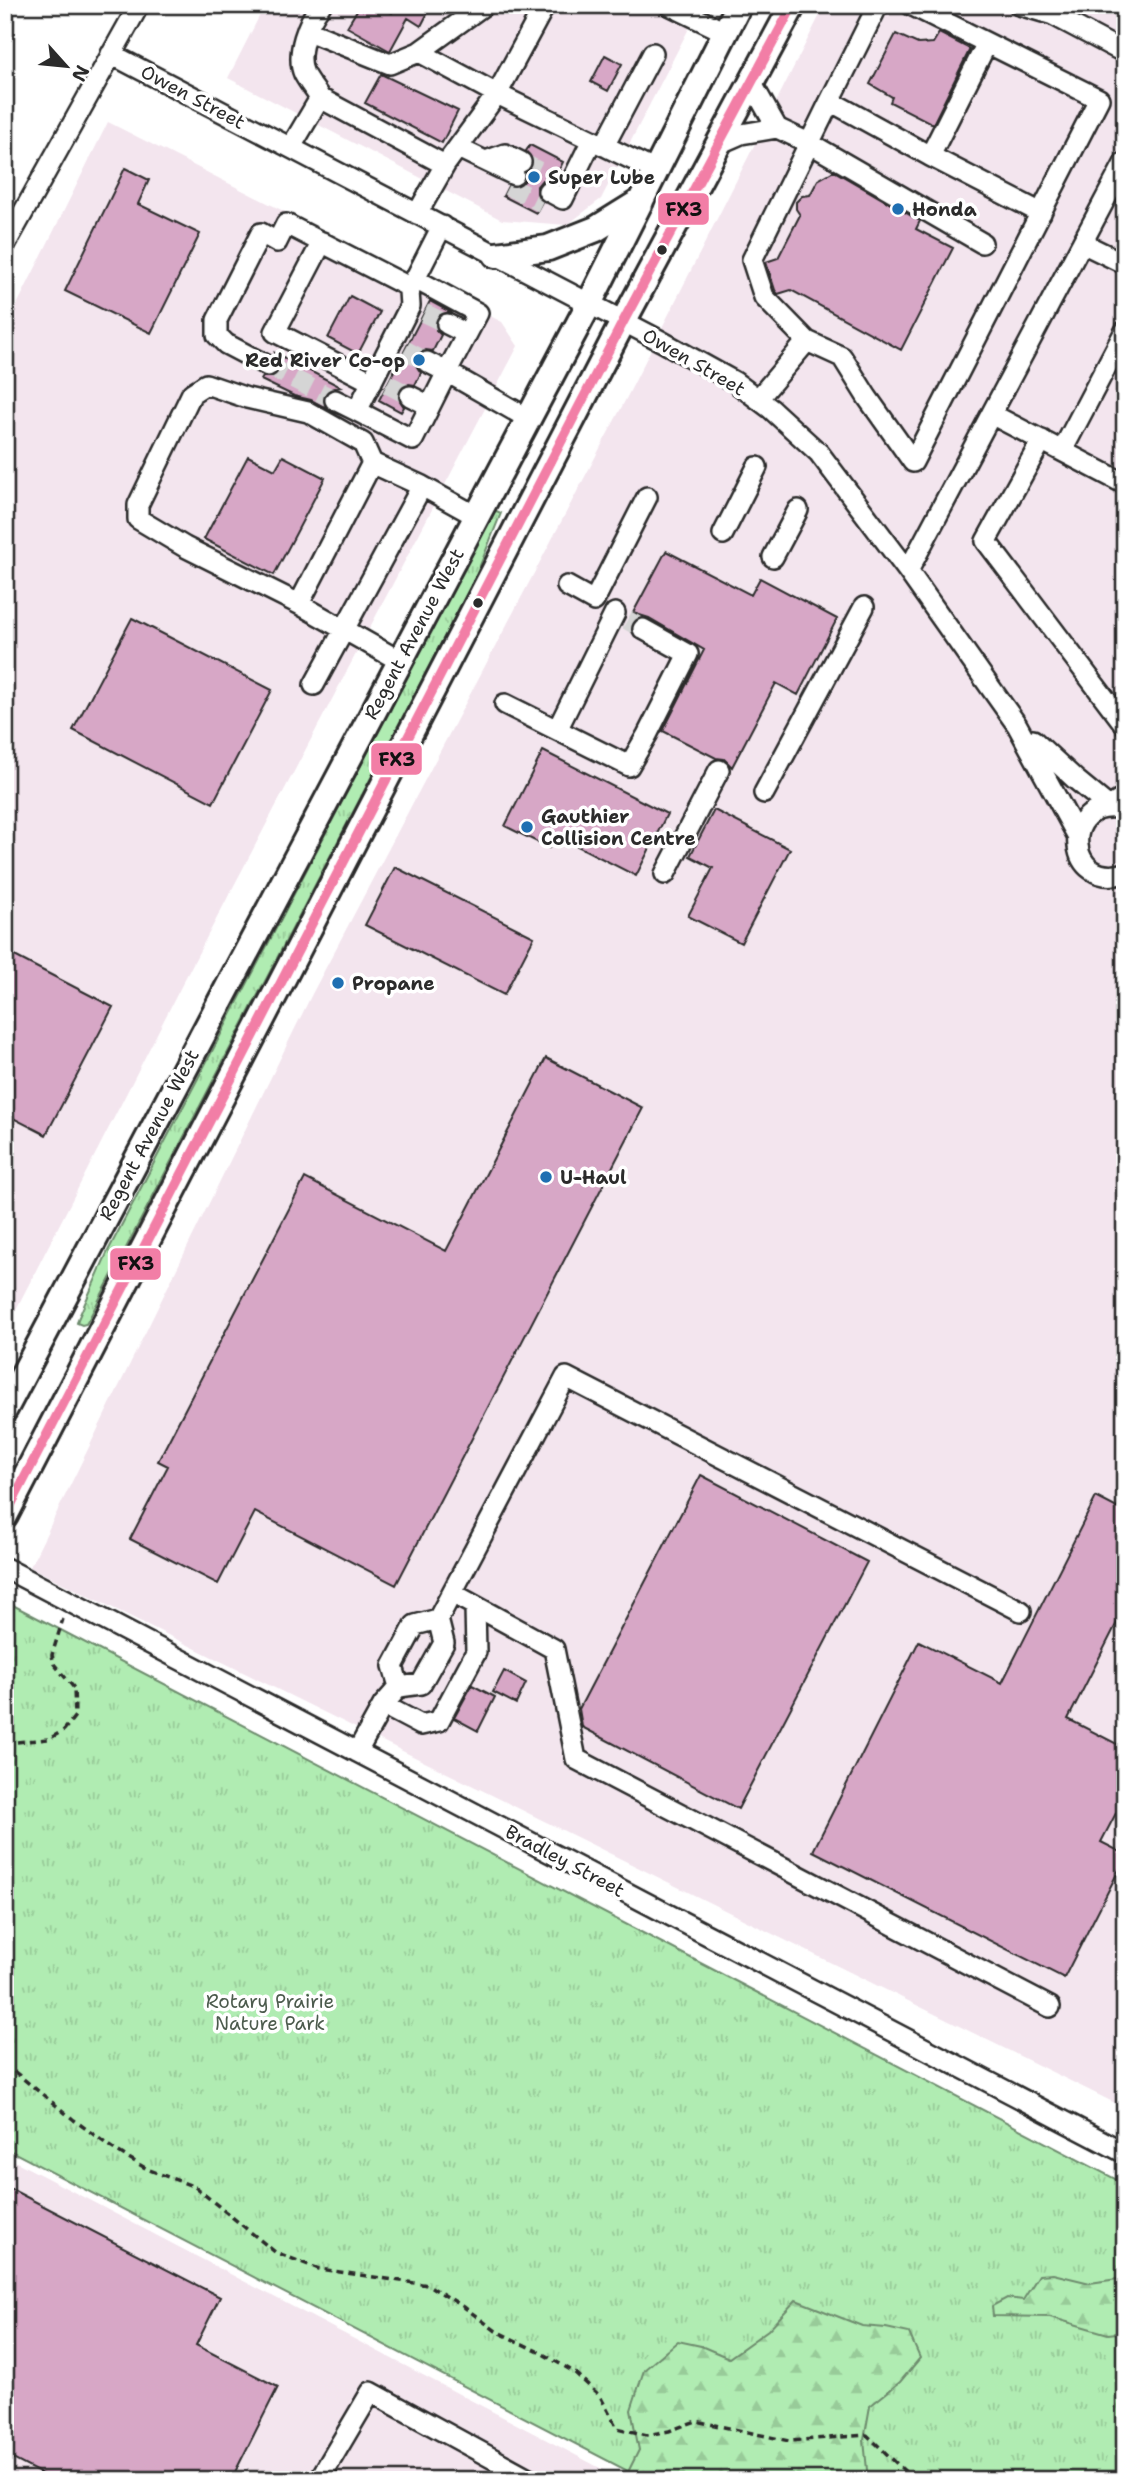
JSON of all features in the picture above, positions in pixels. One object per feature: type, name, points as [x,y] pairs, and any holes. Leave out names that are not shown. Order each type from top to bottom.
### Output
[{"type":"main road","name":"Regent Avenue West","points":[[5,1409],[589,304],[739,5]]},
{"type":"main road","points":[[5,1516],[622,322],[793,5]]},
{"type":"main road","points":[[496,255],[548,248],[596,229],[641,200]]},
{"type":"street","points":[[5,245],[139,5]]},
{"type":"street","points":[[321,5],[301,49],[303,72],[320,98],[445,165]]},
{"type":"street","points":[[308,31],[390,64],[419,52],[484,5]]},
{"type":"street","points":[[417,214],[445,165],[497,94],[545,5]]},
{"type":"street","points":[[878,5],[752,260],[764,297],[807,341],[842,356],[913,462],[1099,99],[911,5]]},
{"type":"street","points":[[1020,5],[1053,8],[1125,53]]},
{"type":"street","points":[[680,8],[725,32]]},
{"type":"street","points":[[930,156],[987,43]]},
{"type":"street","points":[[419,52],[497,94],[656,171]]},
{"type":"street","points":[[550,192],[563,199],[653,53]]},
{"type":"street","name":"Owen Street","points":[[111,54],[589,304],[735,382],[758,399],[819,453],[908,571],[1017,725],[1077,835],[1077,846],[1086,866],[1094,872],[1121,878]]},
{"type":"street","points":[[751,82],[777,128]]},
{"type":"street","points":[[291,148],[320,98]]},
{"type":"street","points":[[830,101],[1041,213]]},
{"type":"street","points":[[718,144],[741,134],[777,128],[811,144],[982,243]]},
{"type":"street","points":[[458,148],[514,174]]},
{"type":"street","points":[[908,571],[1125,162]]},
{"type":"street","points":[[268,366],[226,344],[217,335],[218,320],[261,233],[277,242],[286,224],[415,296],[478,313],[413,440],[335,400]]},
{"type":"street","points":[[358,411],[398,347],[442,226]]},
{"type":"street","points":[[322,242],[275,332],[378,382]]},
{"type":"street","points":[[1082,243],[1125,264]]},
{"type":"street","points":[[447,324],[467,334]]},
{"type":"street","points":[[1062,451],[1125,331]]},
{"type":"street","points":[[758,399],[807,341]]},
{"type":"street","points":[[427,362],[528,419]]},
{"type":"street","points":[[400,662],[299,604],[185,547],[138,519],[138,505],[192,393],[206,384],[247,398],[308,412],[363,443],[372,463],[422,486],[476,516]]},
{"type":"street","points":[[410,396],[430,406]]},
{"type":"street","points":[[993,415],[1125,484]]},
{"type":"street","points":[[1042,440],[986,541],[1125,725]]},
{"type":"street","points":[[299,604],[372,463]]},
{"type":"street","points":[[723,534],[757,467]]},
{"type":"street","points":[[314,685],[422,486]]},
{"type":"street","points":[[594,601],[647,497]]},
{"type":"street","points":[[773,557],[798,510]]},
{"type":"street","points":[[505,704],[629,766],[647,735],[688,654],[566,586]]},
{"type":"street","points":[[764,793],[864,607]]},
{"type":"street","points":[[557,730],[628,621]]},
{"type":"street","points":[[1017,725],[1075,779],[1120,805]]},
{"type":"street","points":[[664,874],[719,770]]},
{"type":"street","points":[[1077,835],[1088,816],[1098,810],[1120,805]]},
{"type":"street","points":[[357,1752],[383,1704],[400,1687],[421,1684],[444,1643],[438,1619],[566,1377],[1021,1611]]},
{"type":"street","name":"Bradley Street","points":[[5,1567],[1125,2153]]},
{"type":"street","points":[[452,1593],[554,1649],[576,1759],[1050,2007]]},
{"type":"street","points":[[383,1704],[421,1725],[439,1721],[475,1652],[475,1606]]},
{"type":"street","points":[[400,1687],[393,1666],[415,1625],[438,1619]]},
{"type":"street","points":[[319,2480],[371,2392],[532,2480]]},
{"type":"path","points":[[5,1743],[49,1739],[64,1730],[75,1716],[74,1688],[54,1664],[52,1655],[64,1617]]},
{"type":"path","points":[[5,2064],[113,2148],[148,2169],[195,2187],[275,2252],[319,2269],[428,2285],[496,2331],[574,2372],[600,2396],[617,2428],[648,2435],[696,2421],[789,2441],[867,2435],[914,2480]]},
{"type":"shaded area","points":[[265,5],[701,5],[601,199],[567,225],[502,220],[228,78]]},
{"type":"shaded area","points":[[825,5],[1125,5],[1125,2108],[30,1567],[312,994],[627,397]]},
{"type":"shaded area","points":[[108,122],[502,322],[518,346],[189,971],[5,1331],[5,329]]},
{"type":"shaded area","points":[[5,2156],[623,2480],[5,2480]]},
{"type":"green space","points":[[494,510],[501,513],[475,578],[89,1319],[86,1324],[77,1323],[108,1251]]},
{"type":"green space","name":"Rotary Prairie Nature Park","points":[[5,1601],[1125,2184],[1125,2480],[645,2480],[5,2148]]},
{"type":"green space","points":[[1053,2274],[1090,2283],[1125,2278],[1125,2332],[1108,2334],[1050,2317],[993,2316],[992,2306],[1007,2298],[1023,2300],[1039,2275]]},
{"type":"green space","points":[[796,2300],[862,2326],[909,2333],[920,2358],[900,2382],[870,2406],[864,2440],[868,2480],[624,2480],[639,2450],[631,2410],[644,2370],[678,2341],[701,2346],[729,2358],[768,2330]]},
{"type":"building","points":[[360,5],[377,5],[392,13],[393,11],[382,5],[432,5],[421,26],[408,18],[390,51],[347,27]]},
{"type":"building","points":[[939,33],[970,49],[933,124],[890,102],[892,97],[870,84],[896,34],[918,44],[933,43]]},
{"type":"building","points":[[605,55],[622,64],[608,91],[591,82]]},
{"type":"building","points":[[381,74],[458,111],[442,143],[365,103]]},
{"type":"building","name":"Super Lube","points":[[530,145],[563,162],[554,180],[542,180],[537,186],[537,197],[542,202],[536,213],[503,196],[508,186],[521,185],[526,173],[532,168],[533,161],[526,151]]},
{"type":"building","points":[[125,168],[149,180],[138,204],[200,234],[151,333],[65,291]]},
{"type":"building","points":[[834,171],[920,221],[916,229],[953,248],[901,350],[791,290],[778,294],[775,290],[766,262],[778,258],[800,215],[796,202],[802,196],[810,195],[818,180]]},
{"type":"building","points":[[350,296],[380,312],[358,354],[328,338]]},
{"type":"building","points":[[430,301],[452,313],[441,313],[436,319],[436,330],[441,335],[433,351],[426,350],[416,356],[415,363],[421,373],[415,385],[409,384],[399,390],[398,397],[404,407],[401,412],[379,400]]},
{"type":"building","points":[[275,353],[341,387],[329,389],[324,394],[326,408],[261,380],[263,377],[274,377],[279,371],[280,365]]},
{"type":"building","points":[[248,456],[275,470],[283,456],[325,478],[274,575],[204,539]]},
{"type":"building","points":[[666,551],[751,595],[760,578],[837,619],[798,695],[776,683],[732,767],[724,759],[716,758],[663,731],[704,650],[649,618],[633,613]]},
{"type":"building","points":[[132,618],[272,690],[213,803],[73,730]]},
{"type":"building","points":[[543,751],[667,814],[636,876],[556,835],[549,848],[505,826]]},
{"type":"building","points":[[714,810],[790,849],[741,943],[688,916],[713,868],[690,856]]},
{"type":"building","points":[[395,867],[534,937],[504,995],[365,925]]},
{"type":"building","points":[[5,951],[113,1007],[46,1135],[5,1114]]},
{"type":"building","points":[[546,1058],[643,1108],[396,1585],[255,1512],[218,1584],[130,1539],[168,1466],[158,1461],[305,1178],[446,1251]]},
{"type":"building","points":[[701,1475],[867,1562],[738,1809],[582,1727],[579,1709]]},
{"type":"building","points":[[1096,1497],[1125,1512],[1125,1607],[1068,1719],[1125,1748],[1125,1796],[1101,1842],[1125,1854],[1125,1858],[1064,1978],[813,1851],[919,1641],[1002,1683]]},
{"type":"building","points":[[504,1671],[526,1683],[516,1704],[493,1692]]},
{"type":"building","points":[[472,1685],[495,1697],[478,1731],[454,1718]]},
{"type":"building","points":[[5,2186],[220,2297],[196,2345],[278,2387],[231,2480],[53,2480],[5,2455]]},
{"type":"tunnel","points":[[521,162],[554,179]]},
{"type":"tunnel","points":[[508,186],[542,203]]},
{"type":"tunnel","points":[[424,313],[447,324]]},
{"type":"tunnel","points":[[405,350],[427,362]]},
{"type":"tunnel","points":[[268,366],[335,400]]},
{"type":"tunnel","points":[[387,384],[410,396]]},
{"type":"tunnel","points":[[627,620],[643,629]]},
{"type":"transit line","name":"FX3","points":[[5,1516],[623,322],[793,5]]},
{"type":"place","name":"Super Lube","points":[[534,177]]},
{"type":"place","name":"Honda","points":[[898,209]]},
{"type":"place","name":"Red River Co-op","points":[[419,360]]},
{"type":"place","name":"Gauthier Collision Centre","points":[[527,827]]},
{"type":"place","name":"Propane","points":[[338,983]]},
{"type":"place","name":"U-Haul","points":[[546,1177]]}]
